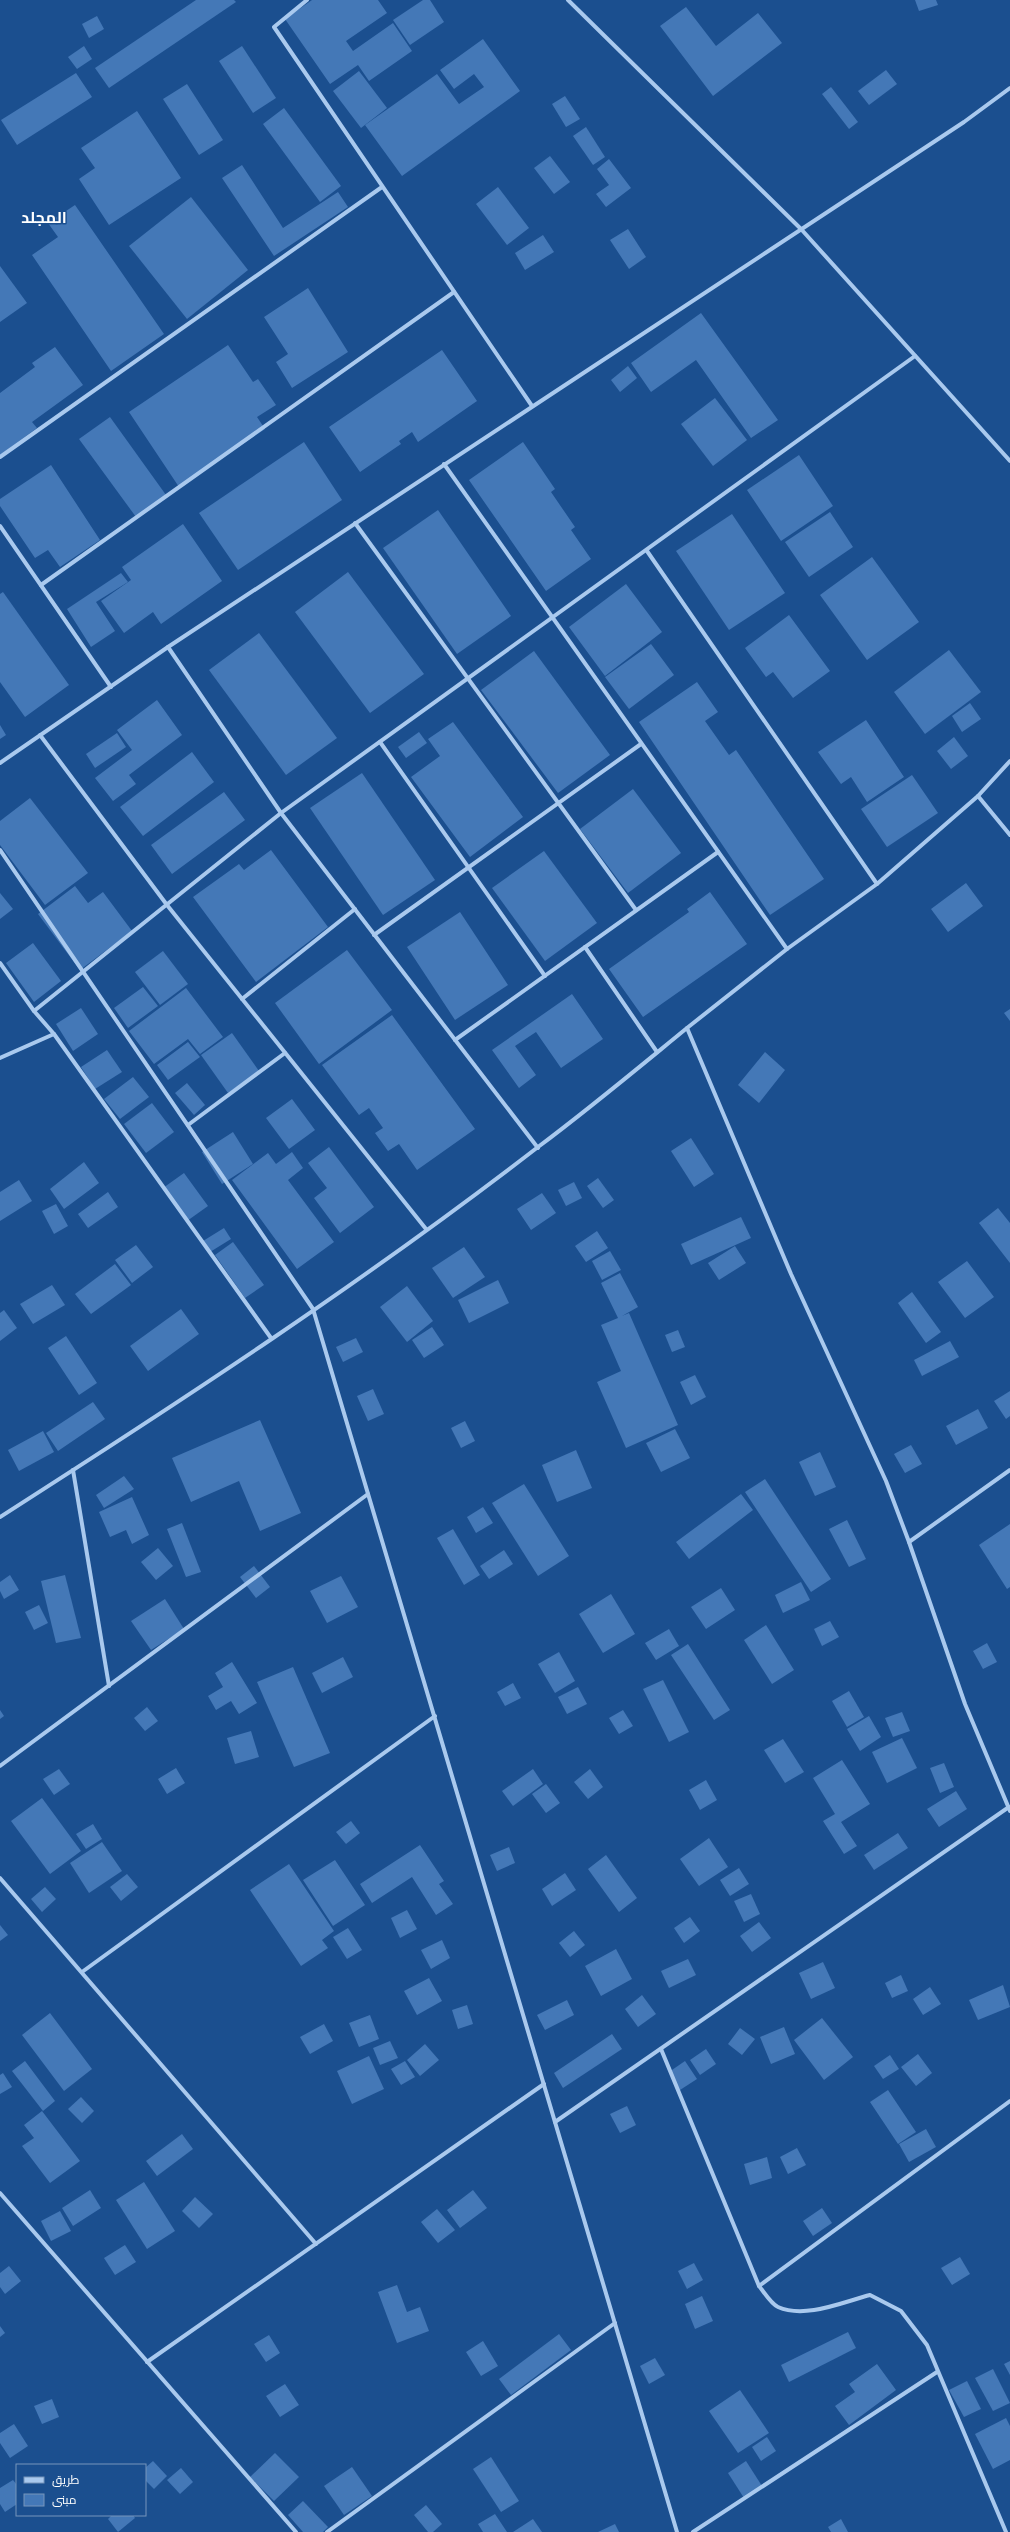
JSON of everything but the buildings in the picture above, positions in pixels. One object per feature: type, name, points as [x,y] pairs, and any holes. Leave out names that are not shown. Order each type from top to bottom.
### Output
[{"type":"street","points":[[307,0],[274,28],[532,406]]},
{"type":"street","points":[[568,0],[801,229],[1010,461]]},
{"type":"street","points":[[0,762],[168,647],[964,122],[1010,88]]},
{"type":"street","points":[[0,457],[382,187]]},
{"type":"street","points":[[41,585],[454,292]]},
{"type":"street","points":[[34,1011],[281,813],[647,551],[915,356]]},
{"type":"street","points":[[444,464],[552,619],[787,949]]},
{"type":"street","points":[[355,523],[557,804],[636,910]]},
{"type":"street","points":[[0,526],[111,687]]},
{"type":"street","points":[[647,551],[877,884]]},
{"type":"street","points":[[168,647],[281,813],[538,1148]]},
{"type":"street","points":[[40,735],[167,905],[426,1229]]},
{"type":"street","points":[[380,742],[545,976]]},
{"type":"street","points":[[374,935],[641,744]]},
{"type":"street","points":[[0,1517],[271,1338],[538,1148],[787,949],[877,884],[978,796],[1010,761]]},
{"type":"street","points":[[978,796],[1010,836]]},
{"type":"street","points":[[0,850],[313,1309],[677,2532]]},
{"type":"street","points":[[455,1040],[718,852]]},
{"type":"street","points":[[242,999],[354,909]]},
{"type":"street","points":[[585,947],[657,1052]]},
{"type":"street","points":[[0,963],[34,1011],[54,1034],[271,1338]]},
{"type":"street","points":[[555,2122],[1009,1809],[965,1704],[909,1542],[886,1481],[791,1274],[687,1028]]},
{"type":"street","points":[[0,1058],[54,1034]]},
{"type":"street","points":[[188,1125],[285,1053]]},
{"type":"street","points":[[73,1470],[109,1686]]},
{"type":"street","points":[[909,1542],[1010,1470]]},
{"type":"street","points":[[0,1766],[368,1494]]},
{"type":"street","points":[[82,1972],[434,1716]]},
{"type":"street","points":[[0,1878],[316,2244]]},
{"type":"street","points":[[661,2049],[759,2286],[777,2307],[796,2310],[818,2308],[870,2295],[900,2311],[927,2345],[937,2372],[1006,2532]]},
{"type":"street","points":[[147,2362],[544,2084]]},
{"type":"street","points":[[759,2286],[1010,2101]]},
{"type":"street","points":[[0,2193],[296,2532]]},
{"type":"street","points":[[327,2532],[615,2324]]},
{"type":"street","points":[[693,2532],[937,2372]]},
{"type":"district","name":"المجلد","points":[[44,217]]}]
